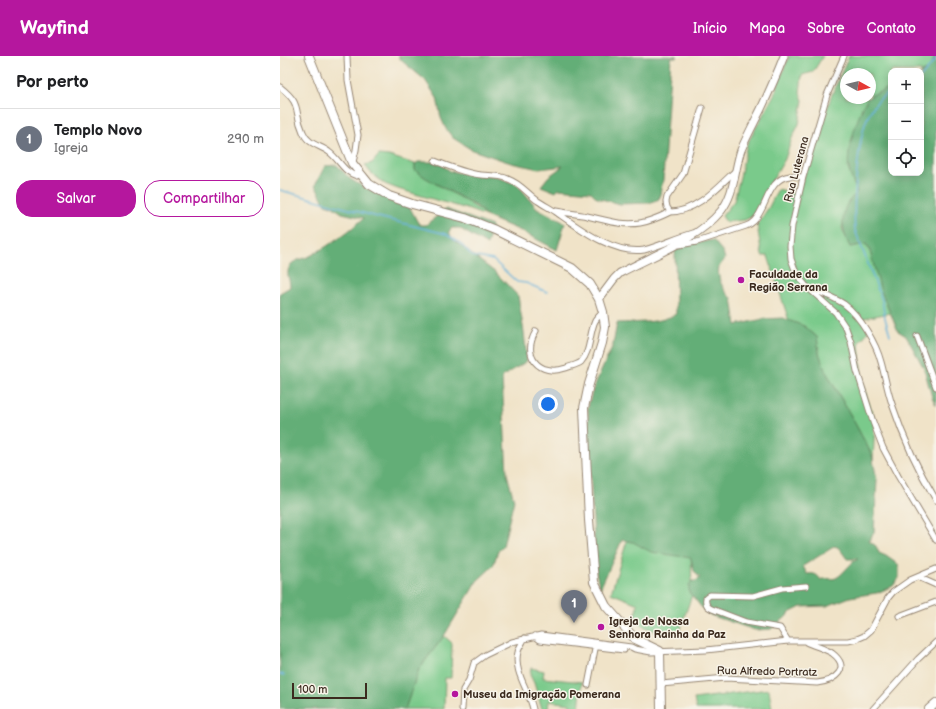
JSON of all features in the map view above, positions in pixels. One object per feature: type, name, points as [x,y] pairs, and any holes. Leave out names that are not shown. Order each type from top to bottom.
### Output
[{"type":"main road","points":[[309,56],[352,164],[369,184],[389,196],[412,204],[465,218],[483,225],[572,268],[590,284],[600,299],[605,327],[584,408],[589,520],[594,582],[606,606],[635,639],[660,651],[661,709]]},
{"type":"main road","points":[[929,709],[936,703]]},
{"type":"street","points":[[347,56],[348,80],[358,135],[352,164]]},
{"type":"street","points":[[600,299],[609,285],[620,273],[675,246],[697,231],[721,210],[729,198],[733,186],[740,153],[784,56]]},
{"type":"street","name":"Rua Luterana","points":[[844,56],[827,95],[803,177],[792,226],[790,246],[792,259],[797,275],[807,288],[836,313],[846,328],[851,342],[857,371],[883,448],[901,482],[936,540]]},
{"type":"street","points":[[280,87],[294,100],[303,133],[308,141],[329,152],[351,175],[357,176],[360,174]]},
{"type":"street","points":[[670,212],[666,202],[667,197],[683,174],[702,108]]},
{"type":"street","points":[[435,161],[451,168],[469,173],[510,179],[575,226],[606,243],[628,249],[643,250],[697,231]]},
{"type":"street","points":[[555,211],[587,216],[611,222],[639,224],[670,212],[680,211],[692,206],[707,197],[737,170]]},
{"type":"street","points":[[675,246],[697,242],[746,226],[753,222],[758,215],[776,182],[783,177],[803,177]]},
{"type":"street","points":[[807,288],[830,296],[845,305],[865,329],[874,344],[881,362],[884,379],[898,422],[936,500]]},
{"type":"street","points":[[536,331],[532,337],[530,345],[531,352],[537,364],[543,369],[547,370],[562,369],[581,362],[588,347],[596,320],[603,312]]},
{"type":"street","points":[[917,336],[936,387]]},
{"type":"street","points":[[462,709],[463,690],[469,680],[474,663],[477,659],[496,649],[525,638],[535,636],[540,640],[630,647],[651,652],[706,650],[803,640],[848,641],[864,636],[871,630],[888,598],[900,586],[936,569]]},
{"type":"street","points":[[918,577],[936,585]]},
{"type":"street","points":[[788,641],[780,628],[746,622],[712,609],[707,605],[706,598],[710,595],[753,596],[782,588],[806,586]]},
{"type":"street","points":[[900,616],[936,602]]},
{"type":"street","points":[[525,638],[518,651],[517,667],[531,701],[532,709]]},
{"type":"street","name":"Rua Alfredo Portratz","points":[[661,684],[726,678],[817,683],[826,682],[839,674],[841,668],[840,663],[832,653],[803,640]]},
{"type":"street","points":[[873,709],[918,659],[936,642]]},
{"type":"street","points":[[588,685],[596,645]]},
{"type":"green space","points":[[398,56],[677,56],[671,57],[663,180],[659,199],[650,203],[620,204],[597,198],[591,192],[559,189],[556,192],[541,186],[548,177],[563,166],[539,169],[511,163],[472,150],[453,138],[446,129],[441,118],[437,98],[425,80]]},
{"type":"green space","points":[[789,56],[823,56],[813,72],[802,75],[800,93],[803,100],[799,124],[792,138],[785,159],[755,215],[745,220],[726,222],[722,216],[734,201],[747,144],[774,95]]},
{"type":"green space","points":[[849,56],[936,56],[928,69],[924,71],[924,68],[888,68],[888,88],[876,93],[876,68],[844,68]]},
{"type":"green space","points":[[936,56],[936,405],[932,397],[924,368],[906,336],[898,331],[881,291],[869,248],[866,244],[850,247],[843,226],[847,204],[857,192],[851,177],[848,162],[851,143],[864,104],[876,104],[876,93],[888,88],[888,176],[924,176],[924,71],[928,69]]},
{"type":"green space","points":[[840,76],[840,104],[864,104],[853,138],[848,168],[857,192],[848,202],[842,228],[850,247],[866,244],[869,248],[881,291],[890,313],[864,318],[868,332],[859,342],[862,382],[875,421],[873,461],[872,455],[825,370],[819,353],[817,337],[804,326],[789,321],[768,256],[762,256],[757,225],[769,207],[778,189],[798,194],[831,97]]},
{"type":"green space","points":[[379,155],[389,156],[415,164],[415,170],[488,217],[467,209],[385,184],[370,172],[365,165],[372,163]]},
{"type":"green space","points":[[418,162],[433,162],[442,165],[450,171],[465,174],[494,176],[518,185],[537,208],[565,223],[557,250],[521,231],[488,217],[476,206],[426,178],[415,170],[415,164]]},
{"type":"green space","points":[[337,165],[350,179],[365,188],[408,204],[420,225],[426,225],[446,209],[492,226],[487,245],[459,228],[452,228],[449,231],[452,239],[496,273],[518,296],[524,332],[527,361],[502,377],[507,474],[514,500],[503,546],[498,551],[493,566],[477,581],[444,636],[419,669],[405,709],[280,709],[280,293],[290,287],[288,270],[292,263],[310,256],[324,248],[345,234],[364,218],[342,213],[332,206],[325,204],[315,185],[325,166]]},
{"type":"green space","points":[[713,240],[723,252],[725,259],[718,271],[724,288],[732,298],[736,325],[763,319],[783,318],[804,326],[817,337],[819,353],[825,370],[872,455],[877,480],[874,532],[869,541],[876,546],[879,553],[899,565],[899,578],[893,586],[877,593],[850,597],[827,606],[801,607],[791,612],[771,629],[755,630],[707,614],[689,592],[689,585],[692,581],[696,581],[700,578],[694,571],[691,558],[651,552],[633,542],[622,540],[600,589],[596,572],[588,432],[588,407],[593,389],[613,345],[617,323],[655,321],[676,314],[675,247]],"holes":[[[835,546],[839,548],[847,559],[858,559],[836,578],[821,580],[815,574],[807,574],[803,566]]]},
{"type":"green space","points":[[629,534],[691,550],[692,595],[679,632],[660,632],[644,627],[634,618],[638,604],[611,593]]},
{"type":"green space","points":[[444,636],[452,643],[451,678],[445,678],[444,709],[405,709],[419,669]]},
{"type":"green space","points":[[531,668],[544,671],[543,678],[582,682],[579,709],[570,709],[570,704],[549,701],[548,709],[542,709],[530,675]]},
{"type":"green space","points":[[769,689],[772,709],[696,709],[694,699]]},
{"type":"waterway","points":[[924,73],[936,59]]},
{"type":"waterway","points":[[888,94],[874,105],[865,125],[858,159],[854,215],[855,230],[882,300],[890,335]]},
{"type":"waterway","points":[[280,190],[446,234],[460,243],[472,256],[493,260],[517,282],[526,283],[547,292]]},
{"type":"waterway","points":[[280,674],[284,675]]},
{"type":"place","name":"Faculdade da Região Serrana","points":[[741,280]]},
{"type":"place","name":"Templo Novo","points":[[574,623]]},
{"type":"place","name":"Igreja de Nossa Senhora Rainha da Paz","points":[[601,627]]},
{"type":"place","name":"Museu da Imigração Pomerana","points":[[455,694]]}]
